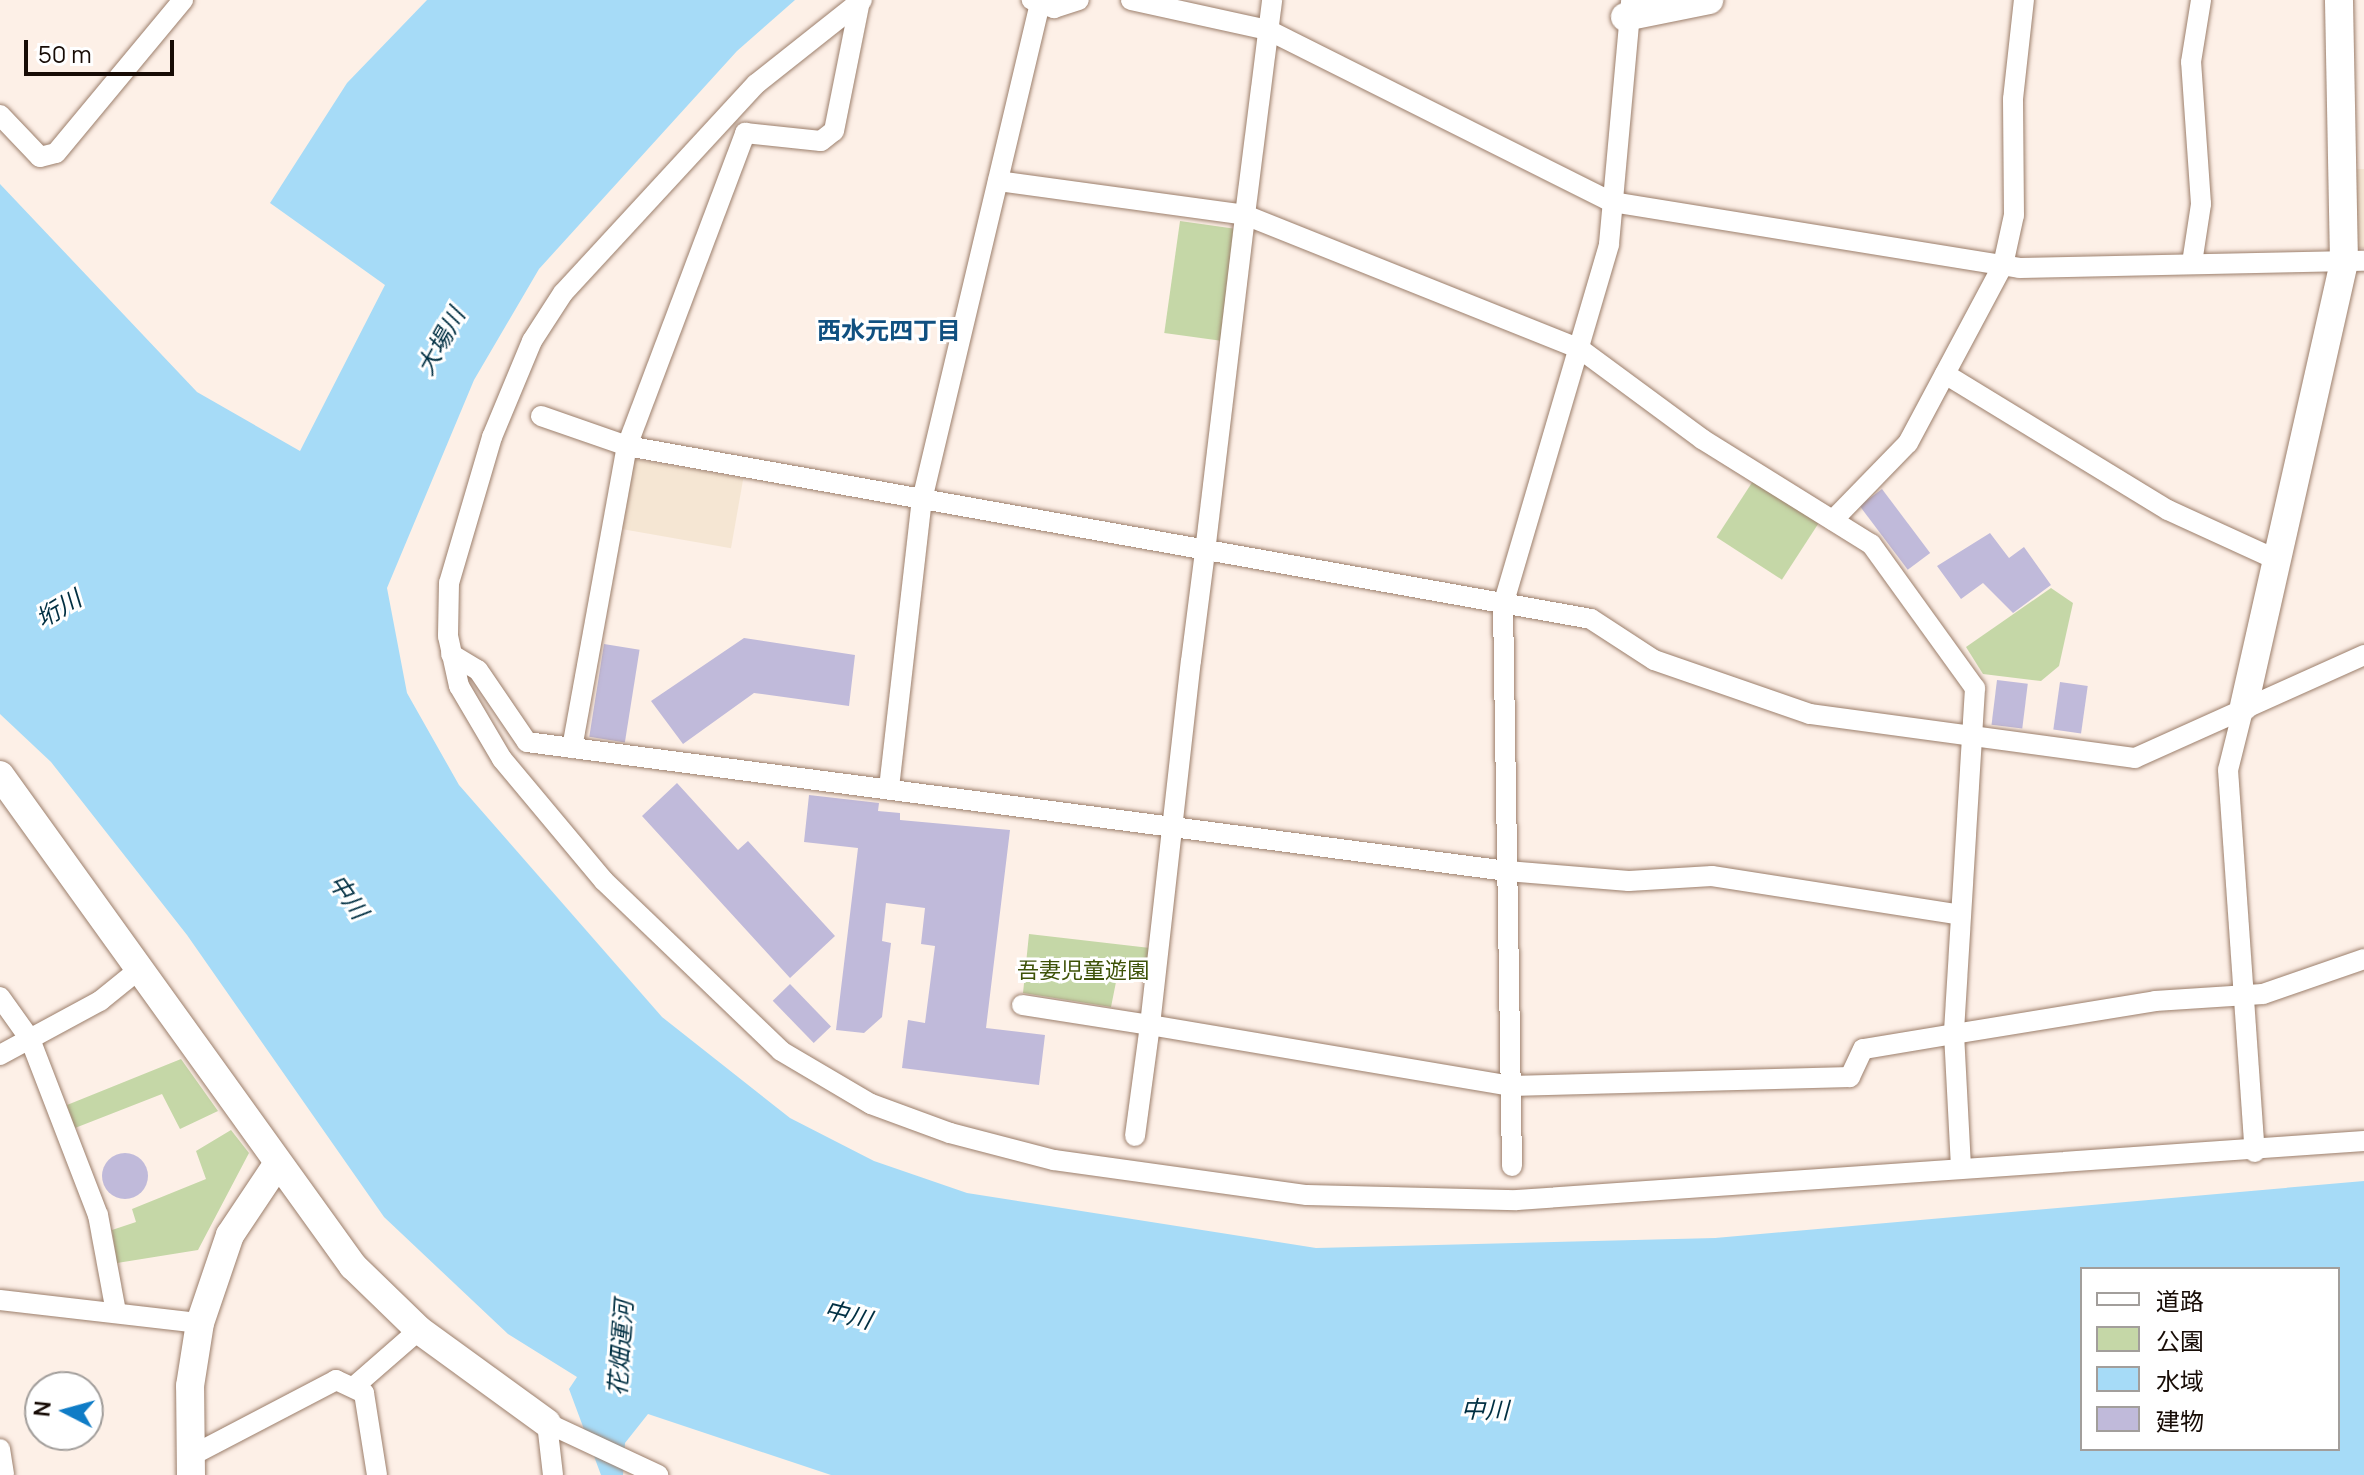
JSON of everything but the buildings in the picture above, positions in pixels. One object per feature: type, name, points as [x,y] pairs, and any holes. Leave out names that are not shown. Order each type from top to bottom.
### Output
[{"type":"street","points":[[0,115],[40,157],[56,153],[183,0]]},
{"type":"street","points":[[572,748],[627,446],[745,133],[821,141],[834,131],[861,0]]},
{"type":"street","points":[[861,0],[746,94],[546,317],[492,437],[458,549],[447,615],[451,654],[471,713],[502,759],[649,928],[781,1051],[909,1120],[1114,1171],[1379,1198],[1517,1200],[1961,1167],[2255,1152],[2364,1141]]},
{"type":"street","points":[[889,788],[922,500],[998,181],[1036,1],[1054,8],[1079,0]]},
{"type":"street","points":[[1131,0],[1268,30],[1612,202],[2003,265],[2354,261]]},
{"type":"street","points":[[1135,1136],[1272,0]]},
{"type":"street","points":[[1512,1166],[1503,605],[1609,244],[1628,8],[1709,0]]},
{"type":"street","points":[[1833,520],[1908,443],[2003,265],[2014,215],[2013,99],[2024,0]]},
{"type":"street","points":[[2192,263],[2201,204],[2191,62],[2201,0]]},
{"type":"street","points":[[2255,1152],[2228,770],[2277,560],[2354,261],[2339,0]]},
{"type":"street","points":[[998,181],[1245,215],[1580,349],[1702,439],[1871,544],[1975,688],[1954,1034],[1961,1167]]},
{"type":"street","points":[[1945,374],[2168,510],[2277,560]]},
{"type":"street","points":[[541,416],[627,446],[1591,619],[1654,660],[1810,714],[2135,758],[2244,706],[2364,655]]},
{"type":"street","points":[[451,654],[478,670],[527,742],[1173,824],[1507,871],[1629,881],[1712,876],[1961,915]]},
{"type":"street","points":[[0,775],[142,967],[276,1166],[353,1266],[419,1330],[547,1423],[579,1435],[658,1475]]},
{"type":"street","points":[[1022,1005],[1511,1086],[1850,1077],[1863,1049],[2155,1001],[2244,997],[2364,959]]},
{"type":"street","points":[[0,1055],[100,1001],[142,967]]},
{"type":"street","points":[[0,997],[30,1039],[98,1215],[116,1312]]},
{"type":"street","points":[[190,1466],[200,1323],[230,1235],[276,1166]]},
{"type":"street","points":[[0,1300],[200,1323]]},
{"type":"street","points":[[357,1384],[419,1330]]},
{"type":"street","points":[[190,1466],[336,1380],[357,1384]]},
{"type":"street","points":[[357,1384],[377,1475]]},
{"type":"street","points":[[547,1423],[553,1475]]},
{"type":"street","points":[[0,1449],[4,1475]]},
{"type":"shaded area","points":[[2356,169],[2364,169],[2364,248],[2356,248]]},
{"type":"shaded area","points":[[634,459],[743,478],[731,548],[622,529]]},
{"type":"green space","points":[[1180,221],[1238,229],[1223,341],[1164,333]]},
{"type":"green space","points":[[1753,481],[1818,523],[1782,580],[1717,537]]},
{"type":"green space","points":[[2051,588],[2073,603],[2059,666],[2041,681],[1983,674],[1966,647]]},
{"type":"green space","name":"吾妻児童遊園","points":[[1029,934],[1150,948],[1146,973],[1118,972],[1111,1007],[1023,993]]},
{"type":"green space","points":[[181,1059],[218,1111],[180,1129],[162,1094],[75,1128],[67,1105]]},
{"type":"green space","points":[[231,1130],[249,1153],[198,1250],[117,1263],[112,1230],[136,1222],[132,1209],[206,1179],[196,1151]]},
{"type":"water","points":[[427,0],[795,0],[737,51],[539,269],[474,380],[387,588],[407,693],[459,785],[662,1017],[790,1118],[874,1161],[967,1193],[1316,1248],[1715,1238],[2364,1181],[2364,1475],[831,1475],[648,1414],[625,1443],[623,1475],[601,1475],[569,1389],[577,1377],[508,1334],[384,1217],[187,935],[51,762],[0,714],[0,184],[197,392],[300,451],[385,285],[270,203],[347,83]]},
{"type":"district","name":"西水元四丁目","points":[[889,330]]},
{"type":"water label","name":"大場川","points":[[440,341]]},
{"type":"water label","name":"垳川","points":[[58,608]]},
{"type":"water label","name":"中川","points":[[349,896]]},
{"type":"water label","name":"中川","points":[[848,1314]]},
{"type":"water label","name":"花畑運河","points":[[620,1348]]},
{"type":"water label","name":"中川","points":[[1485,1409]]}]
